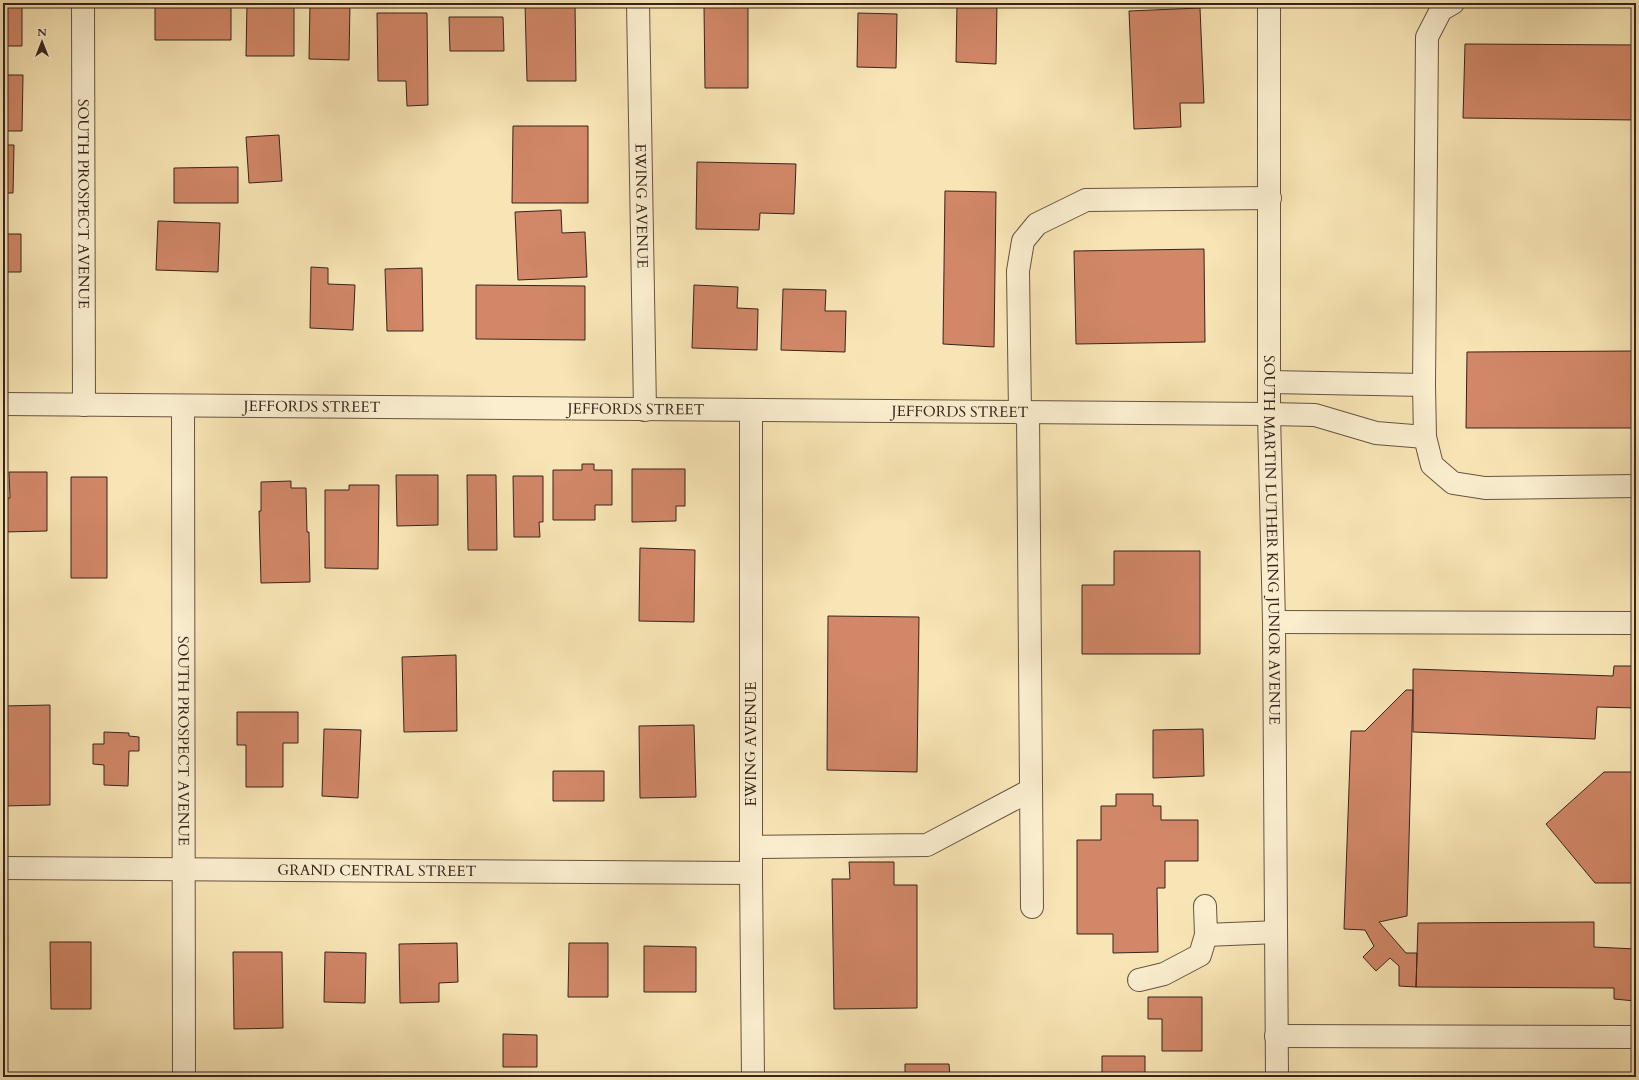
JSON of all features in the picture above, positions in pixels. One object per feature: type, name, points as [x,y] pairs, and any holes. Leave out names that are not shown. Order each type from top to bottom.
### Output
[{"type":"street","name":"SOUTH PROSPECT AVENUE","points":[[83,3],[84,404]]},
{"type":"street","name":"EWING AVENUE","points":[[638,3],[646,410]]},
{"type":"street","name":"SOUTH MARTIN LUTHER KING JUNIOR AVENUE","points":[[1269,3],[1269,414],[1274,622],[1277,1077]]},
{"type":"street","points":[[1453,3],[1441,10],[1427,37],[1424,384],[1425,437],[1432,465],[1453,483],[1485,488],[1636,486]]},
{"type":"street","points":[[1032,907],[1024,413],[1018,271],[1023,241],[1037,224],[1086,200],[1270,198]]},
{"type":"street","points":[[1269,382],[1424,384]]},
{"type":"street","name":"JEFFORDS STREET","points":[[3,404],[1315,415],[1376,433],[1425,437]]},
{"type":"street","name":"SOUTH PROSPECT AVENUE","points":[[183,406],[184,1077]]},
{"type":"street","name":"EWING AVENUE","points":[[751,410],[751,873],[753,1077]]},
{"type":"street","points":[[1274,622],[1636,623]]},
{"type":"street","points":[[751,847],[928,845],[1031,790]]},
{"type":"street","name":"GRAND CENTRAL STREET","points":[[3,868],[751,873]]},
{"type":"street","points":[[1139,980],[1164,974],[1200,955],[1206,934],[1205,906]]},
{"type":"street","points":[[1206,934],[1276,932]]},
{"type":"street","points":[[1276,1036],[1636,1037]]},
{"type":"building","points":[[3,3],[22,3],[22,46],[3,46]]},
{"type":"building","points":[[155,3],[231,3],[231,40],[155,40]]},
{"type":"building","points":[[247,3],[294,3],[294,56],[246,56]]},
{"type":"building","points":[[310,3],[350,3],[349,60],[309,59]]},
{"type":"building","points":[[525,3],[575,3],[576,81],[527,81]]},
{"type":"building","points":[[957,3],[997,3],[996,64],[956,62]]},
{"type":"building","points":[[748,5],[748,88],[705,88],[704,6]]},
{"type":"building","points":[[1200,8],[1204,103],[1180,103],[1181,127],[1134,129],[1129,11]]},
{"type":"building","points":[[377,13],[427,13],[428,105],[407,106],[406,81],[378,81]]},
{"type":"building","points":[[858,13],[897,14],[896,68],[857,67]]},
{"type":"building","points":[[449,17],[503,17],[504,51],[450,51]]},
{"type":"building","points":[[1465,44],[1636,45],[1636,120],[1463,118]]},
{"type":"building","points":[[3,75],[23,75],[22,131],[3,131]]},
{"type":"building","points":[[513,126],[588,126],[588,203],[512,203]]},
{"type":"building","points":[[279,135],[282,181],[249,183],[246,137]]},
{"type":"building","points":[[3,145],[14,145],[13,193],[3,193]]},
{"type":"building","points":[[697,162],[796,164],[794,214],[760,213],[759,230],[696,229]]},
{"type":"building","points":[[238,167],[238,203],[174,203],[174,168]]},
{"type":"building","points":[[945,191],[996,192],[994,347],[943,344]]},
{"type":"building","points":[[561,210],[562,233],[585,232],[587,277],[518,280],[515,212]]},
{"type":"building","points":[[158,221],[220,223],[218,272],[156,270]]},
{"type":"building","points":[[3,234],[21,234],[21,272],[3,272]]},
{"type":"building","points":[[1204,249],[1205,342],[1076,344],[1074,251]]},
{"type":"building","points":[[311,267],[328,268],[328,284],[355,285],[353,330],[310,328]]},
{"type":"building","points":[[422,268],[423,331],[387,331],[385,269]]},
{"type":"building","points":[[3,280],[6,280],[7,328],[3,328]]},
{"type":"building","points":[[476,285],[585,286],[585,340],[476,339]]},
{"type":"building","points":[[694,285],[738,287],[737,308],[758,309],[757,350],[692,348]]},
{"type":"building","points":[[783,289],[826,290],[825,311],[846,311],[845,352],[781,350]]},
{"type":"building","points":[[1636,351],[1636,428],[1466,428],[1467,352]]},
{"type":"building","points":[[582,464],[594,464],[594,470],[612,470],[612,505],[595,505],[595,520],[553,520],[553,470],[582,470]]},
{"type":"building","points":[[632,469],[685,469],[685,506],[676,506],[676,521],[632,522]]},
{"type":"building","points":[[9,472],[47,472],[47,531],[3,532],[3,498],[10,498]]},
{"type":"building","points":[[396,475],[438,475],[438,525],[397,526]]},
{"type":"building","points":[[467,475],[496,475],[497,550],[468,550]]},
{"type":"building","points":[[513,476],[543,476],[543,522],[539,522],[540,537],[514,537]]},
{"type":"building","points":[[71,477],[107,477],[107,578],[71,578]]},
{"type":"building","points":[[291,481],[291,488],[306,488],[310,582],[261,583],[259,511],[261,511],[261,482]]},
{"type":"building","points":[[349,485],[379,485],[378,569],[325,568],[325,490],[349,490]]},
{"type":"building","points":[[640,548],[695,550],[694,622],[639,621]]},
{"type":"building","points":[[1114,551],[1200,551],[1200,654],[1082,654],[1082,585],[1114,585]]},
{"type":"building","points":[[828,616],[919,617],[917,772],[827,770]]},
{"type":"building","points":[[456,655],[457,731],[404,732],[402,657]]},
{"type":"building","points":[[1614,666],[1636,666],[1636,708],[1597,707],[1595,739],[1413,732],[1413,669],[1613,676]]},
{"type":"building","points":[[1406,690],[1413,690],[1407,916],[1379,922],[1406,953],[1417,953],[1416,987],[1399,986],[1399,966],[1390,958],[1376,971],[1363,957],[1374,946],[1365,930],[1344,929],[1351,731],[1365,731]]},
{"type":"building","points":[[50,705],[50,805],[3,806],[3,706]]},
{"type":"building","points":[[237,712],[298,712],[298,743],[283,743],[283,787],[246,787],[246,745],[237,745]]},
{"type":"building","points":[[694,725],[696,797],[640,798],[639,726]]},
{"type":"building","points":[[324,729],[361,730],[358,798],[322,796]]},
{"type":"building","points":[[1203,729],[1204,776],[1153,778],[1153,730]]},
{"type":"building","points":[[104,732],[129,733],[129,736],[139,737],[139,751],[129,751],[128,786],[104,785],[104,765],[93,764],[93,744],[104,744]]},
{"type":"building","points":[[553,771],[604,771],[604,801],[553,801]]},
{"type":"building","points":[[1604,772],[1636,772],[1636,883],[1595,883],[1546,824]]},
{"type":"building","points":[[1116,794],[1153,794],[1153,806],[1161,806],[1161,820],[1198,820],[1198,861],[1165,861],[1165,888],[1157,888],[1158,952],[1113,953],[1113,934],[1077,934],[1077,840],[1101,840],[1101,806],[1116,806]]},
{"type":"building","points":[[849,862],[894,862],[894,885],[917,885],[917,1008],[834,1009],[832,879],[850,879]]},
{"type":"building","points":[[1594,922],[1594,947],[1636,949],[1635,1001],[1614,999],[1614,988],[1416,987],[1418,923]]},
{"type":"building","points":[[50,942],[91,942],[91,1009],[51,1009]]},
{"type":"building","points":[[457,943],[458,982],[439,983],[439,1002],[400,1003],[399,944]]},
{"type":"building","points":[[569,943],[608,943],[608,997],[568,997]]},
{"type":"building","points":[[644,946],[696,947],[696,992],[644,992]]},
{"type":"building","points":[[233,952],[282,952],[283,1028],[234,1029]]},
{"type":"building","points":[[325,952],[366,953],[365,1003],[324,1002]]},
{"type":"building","points":[[1148,997],[1202,997],[1202,1051],[1162,1051],[1162,1019],[1148,1019]]},
{"type":"building","points":[[503,1034],[537,1035],[537,1067],[503,1067]]},
{"type":"building","points":[[1102,1056],[1145,1056],[1145,1077],[1102,1077]]},
{"type":"building","points":[[905,1064],[949,1064],[950,1077],[905,1077]]}]
